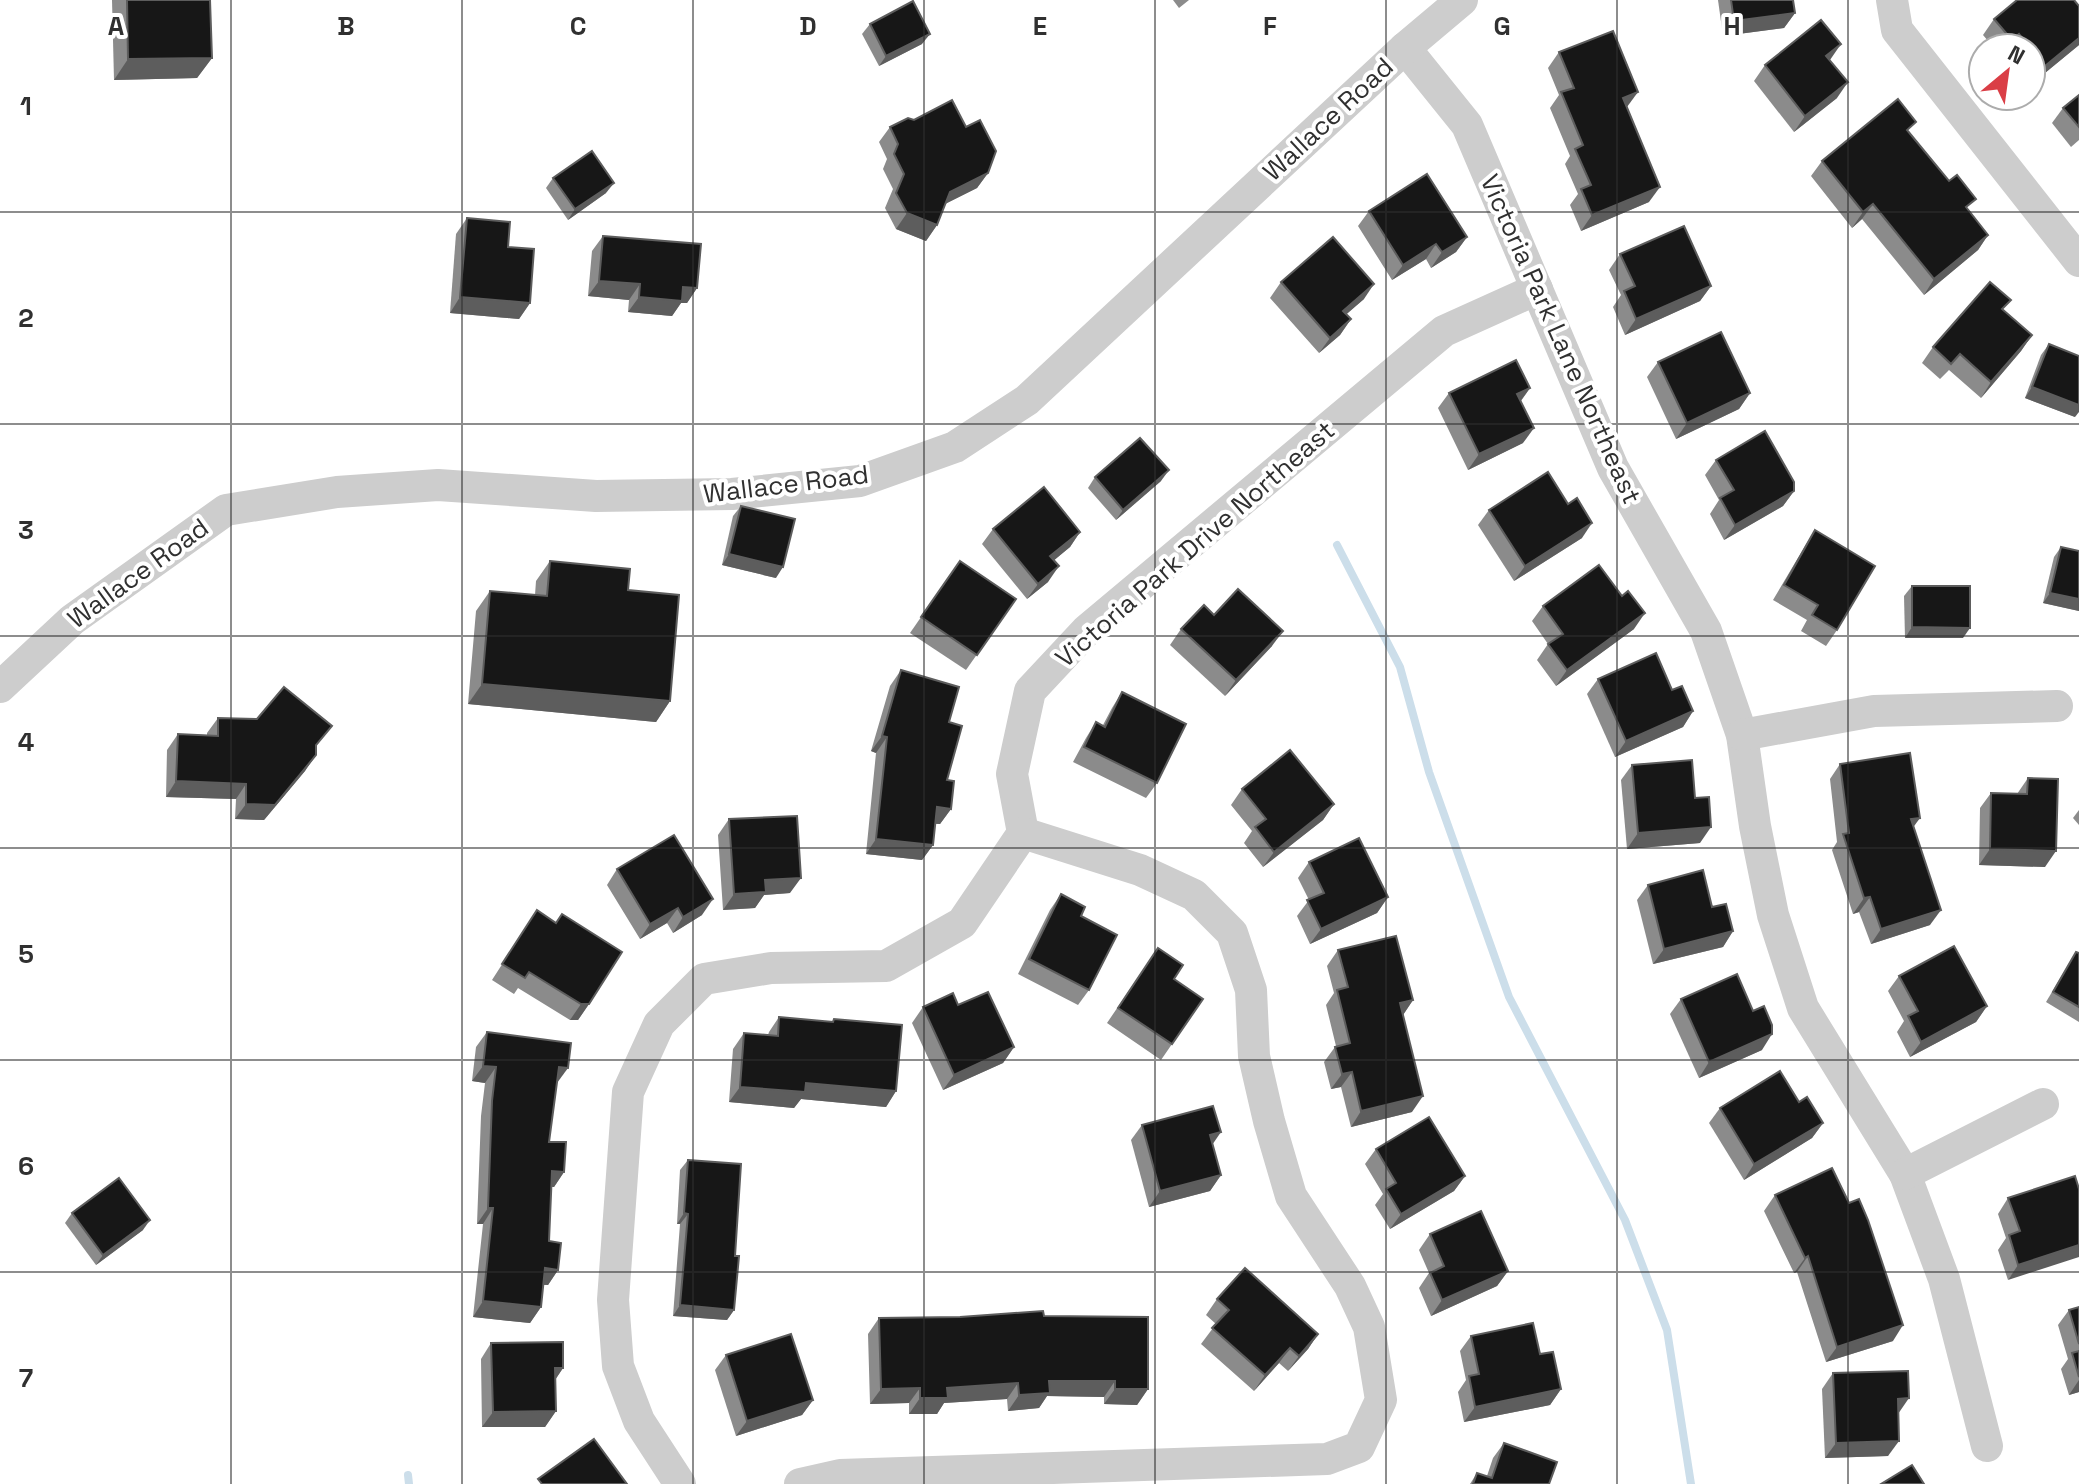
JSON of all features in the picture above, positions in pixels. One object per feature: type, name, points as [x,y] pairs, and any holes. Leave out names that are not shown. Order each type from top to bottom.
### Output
[{"type":"street","name":"Wallace Road","points":[[0,687],[72,620],[226,510],[337,492],[438,485],[596,496],[732,494],[860,481],[955,447],[1027,400],[1405,48],[1462,0]]},
{"type":"street","points":[[1892,0],[1897,30],[2079,261]]},
{"type":"street","name":"Victoria Park Lane Northeast","points":[[1405,48],[1467,125],[1613,468],[1706,631],[1742,735],[1755,826],[1773,915],[1803,1008],[1905,1174],[1944,1279],[1987,1446]]},
{"type":"street","name":"Victoria Park Drive Northeast","points":[[1023,833],[1012,774],[1030,691],[1087,630],[1444,331],[1537,289]]},
{"type":"street","points":[[1742,735],[1874,711],[2057,706]]},
{"type":"street","points":[[680,1484],[639,1421],[618,1366],[613,1300],[628,1092],[659,1024],[704,979],[771,968],[886,966],[962,923],[1023,833],[1140,870],[1194,895],[1232,933],[1251,990],[1254,1056],[1291,1196],[1350,1286],[1369,1327],[1381,1400],[1359,1447],[1327,1459],[840,1475],[800,1484]]},
{"type":"street","points":[[1905,1174],[2043,1104]]},
{"type":"building","points":[[127,0],[210,0],[212,58],[128,59]]},
{"type":"building","points":[[1731,0],[1793,0],[1795,13],[1734,21]]},
{"type":"building","points":[[2017,0],[2074,0],[2079,6],[2079,38],[2047,64],[2047,32],[2005,32],[1994,19]]},
{"type":"building","points":[[913,1],[930,34],[886,56],[870,24]]},
{"type":"building","points":[[1821,20],[1841,44],[1826,56],[1848,82],[1805,116],[1765,65]]},
{"type":"building","points":[[1613,31],[1638,92],[1623,98],[1660,187],[1592,215],[1581,189],[1591,185],[1575,149],[1583,145],[1561,92],[1574,88],[1559,52]]},
{"type":"building","points":[[2079,95],[2079,127],[2063,108]]},
{"type":"building","points":[[1898,99],[1916,122],[1907,130],[1949,181],[1957,175],[1976,199],[1966,207],[1988,235],[1934,279],[1873,204],[1863,212],[1822,161]]},
{"type":"building","points":[[952,100],[966,127],[980,120],[996,151],[988,173],[950,192],[937,225],[907,213],[896,193],[904,174],[894,154],[898,144],[890,127],[908,118],[914,120]]},
{"type":"building","points":[[592,151],[614,183],[575,209],[553,178]]},
{"type":"building","points":[[1427,174],[1467,237],[1442,252],[1436,244],[1403,265],[1369,211]]},
{"type":"building","points":[[467,218],[510,222],[508,247],[534,249],[530,303],[460,297]]},
{"type":"building","points":[[1684,226],[1711,286],[1636,319],[1624,291],[1635,286],[1620,254]]},
{"type":"building","points":[[603,236],[701,244],[697,288],[683,287],[682,301],[639,297],[640,284],[599,281]]},
{"type":"building","points":[[1333,237],[1374,284],[1343,311],[1351,319],[1330,338],[1281,282]]},
{"type":"building","points":[[1990,282],[2011,300],[2002,309],[2032,335],[1991,382],[1960,354],[1951,364],[1933,347]]},
{"type":"building","points":[[1721,332],[1750,393],[1687,423],[1658,362]]},
{"type":"building","points":[[2049,344],[2079,356],[2079,405],[2032,387]]},
{"type":"building","points":[[1516,360],[1530,388],[1517,394],[1534,428],[1479,454],[1449,393]]},
{"type":"building","points":[[1765,431],[1794,482],[1794,491],[1735,525],[1720,498],[1734,490],[1716,460]]},
{"type":"building","points":[[1140,438],[1169,470],[1123,510],[1095,477]]},
{"type":"building","points":[[1548,472],[1568,504],[1577,498],[1592,523],[1525,566],[1489,510]]},
{"type":"building","points":[[1044,487],[1080,532],[1050,556],[1059,566],[1038,584],[993,529]]},
{"type":"building","points":[[741,506],[795,519],[783,567],[729,554]]},
{"type":"building","points":[[1815,530],[1875,566],[1837,630],[1812,615],[1818,605],[1784,585]]},
{"type":"building","points":[[2061,547],[2079,551],[2079,599],[2050,593]]},
{"type":"building","points":[[550,561],[630,569],[628,590],[679,595],[670,701],[482,684],[490,591],[547,596]]},
{"type":"building","points":[[960,561],[1016,599],[977,655],[921,617]]},
{"type":"building","points":[[1599,565],[1622,596],[1628,591],[1645,613],[1567,670],[1548,644],[1563,634],[1543,606]]},
{"type":"building","points":[[1912,586],[1970,586],[1970,628],[1912,627]]},
{"type":"building","points":[[1238,589],[1283,631],[1236,680],[1181,629],[1204,605],[1214,615]]},
{"type":"building","points":[[1656,653],[1672,690],[1682,686],[1693,711],[1626,741],[1598,679]]},
{"type":"building","points":[[901,670],[959,687],[949,722],[962,726],[947,780],[954,781],[951,809],[937,807],[933,845],[876,839],[887,737],[882,736]]},
{"type":"building","points":[[284,687],[332,726],[316,745],[316,755],[275,805],[246,804],[246,784],[176,781],[178,734],[218,736],[218,718],[257,719]]},
{"type":"building","points":[[1122,692],[1186,724],[1157,783],[1084,747],[1096,722],[1105,727]]},
{"type":"building","points":[[1290,750],[1334,804],[1274,852],[1255,827],[1266,819],[1242,789]]},
{"type":"building","points":[[1910,753],[1920,818],[1911,819],[1941,910],[1881,929],[1870,897],[1864,898],[1843,834],[1849,833],[1840,764]]},
{"type":"building","points":[[1692,760],[1695,798],[1709,797],[1711,827],[1638,833],[1632,765]]},
{"type":"building","points":[[2028,778],[2058,779],[2056,851],[1990,849],[1991,793],[2027,794]]},
{"type":"building","points":[[797,816],[801,878],[765,880],[766,892],[734,894],[729,819]]},
{"type":"building","points":[[674,835],[713,899],[683,917],[678,908],[650,924],[617,869]]},
{"type":"building","points":[[1359,838],[1388,897],[1321,929],[1307,900],[1324,893],[1309,862]]},
{"type":"building","points":[[1703,870],[1712,907],[1726,904],[1733,931],[1664,949],[1648,885]]},
{"type":"building","points":[[1061,894],[1085,907],[1081,916],[1117,935],[1089,990],[1029,959]]},
{"type":"building","points":[[537,910],[556,923],[562,914],[622,952],[589,1004],[581,1004],[529,972],[525,978],[502,964]]},
{"type":"building","points":[[1396,936],[1413,1000],[1400,1003],[1423,1096],[1361,1111],[1352,1072],[1342,1074],[1335,1047],[1350,1043],[1337,990],[1348,987],[1338,950]]},
{"type":"building","points":[[1954,946],[1987,1006],[1921,1042],[1908,1016],[1918,1011],[1899,976]]},
{"type":"building","points":[[1158,948],[1183,965],[1174,979],[1203,999],[1172,1044],[1118,1008]]},
{"type":"building","points":[[2076,952],[2079,953],[2079,1007],[2053,992]]},
{"type":"building","points":[[1737,974],[1753,1011],[1764,1006],[1772,1025],[1772,1034],[1709,1062],[1681,999]]},
{"type":"building","points":[[988,992],[1014,1047],[954,1075],[923,1007],[953,993],[958,1005]]},
{"type":"building","points":[[779,1017],[902,1025],[896,1091],[806,1083],[805,1092],[740,1087],[744,1033],[778,1036]]},
{"type":"building","points":[[487,1032],[571,1043],[568,1068],[559,1067],[549,1142],[566,1142],[564,1172],[552,1171],[549,1241],[561,1243],[558,1270],[545,1268],[541,1307],[483,1301],[493,1208],[488,1208],[496,1067],[483,1066]]},
{"type":"building","points":[[1780,1071],[1799,1102],[1807,1097],[1823,1123],[1754,1164],[1720,1108]]},
{"type":"building","points":[[1213,1106],[1221,1132],[1210,1135],[1221,1175],[1160,1191],[1142,1125]]},
{"type":"building","points":[[1429,1117],[1465,1176],[1401,1214],[1386,1189],[1396,1183],[1376,1149]]},
{"type":"building","points":[[688,1160],[741,1164],[735,1256],[739,1256],[734,1310],[680,1305],[688,1214],[684,1213]]},
{"type":"building","points":[[1832,1168],[1849,1203],[1859,1199],[1903,1325],[1837,1347],[1808,1256],[1805,1258],[1775,1195]]},
{"type":"building","points":[[2075,1176],[2079,1189],[2079,1245],[2018,1265],[2009,1235],[2020,1231],[2008,1198]]},
{"type":"building","points":[[119,1178],[150,1220],[103,1255],[72,1213]]},
{"type":"building","points":[[1481,1211],[1508,1271],[1442,1300],[1430,1273],[1444,1266],[1430,1234]]},
{"type":"building","points":[[1245,1268],[1318,1334],[1299,1356],[1290,1348],[1265,1375],[1212,1328],[1229,1310],[1217,1299]]},
{"type":"building","points":[[2079,1307],[2079,1344],[2069,1310]]},
{"type":"building","points":[[1043,1311],[1044,1316],[1148,1317],[1148,1389],[1115,1389],[1115,1381],[1049,1381],[1050,1393],[1019,1395],[1018,1383],[947,1388],[948,1398],[920,1398],[920,1388],[881,1389],[879,1318],[960,1317]]},
{"type":"building","points":[[1533,1323],[1540,1354],[1553,1352],[1561,1389],[1475,1407],[1469,1376],[1479,1374],[1471,1336]]},
{"type":"building","points":[[791,1334],[813,1400],[747,1421],[726,1355]]},
{"type":"building","points":[[563,1342],[563,1368],[555,1368],[556,1411],[493,1412],[491,1343]]},
{"type":"building","points":[[2079,1351],[2079,1377],[2072,1353]]},
{"type":"building","points":[[1908,1371],[1909,1398],[1898,1399],[1899,1441],[1836,1443],[1833,1373]]},
{"type":"building","points":[[594,1439],[627,1484],[542,1484],[538,1479]]},
{"type":"building","points":[[1504,1443],[1557,1462],[1549,1484],[1473,1484],[1477,1473],[1492,1478]]},
{"type":"building","points":[[1912,1465],[1924,1484],[1881,1484]]},
{"type":"waterway","points":[[1337,545],[1400,667],[1429,772],[1509,997],[1625,1220],[1667,1330],[1691,1484]]},
{"type":"waterway","points":[[408,1475],[409,1484]]}]
